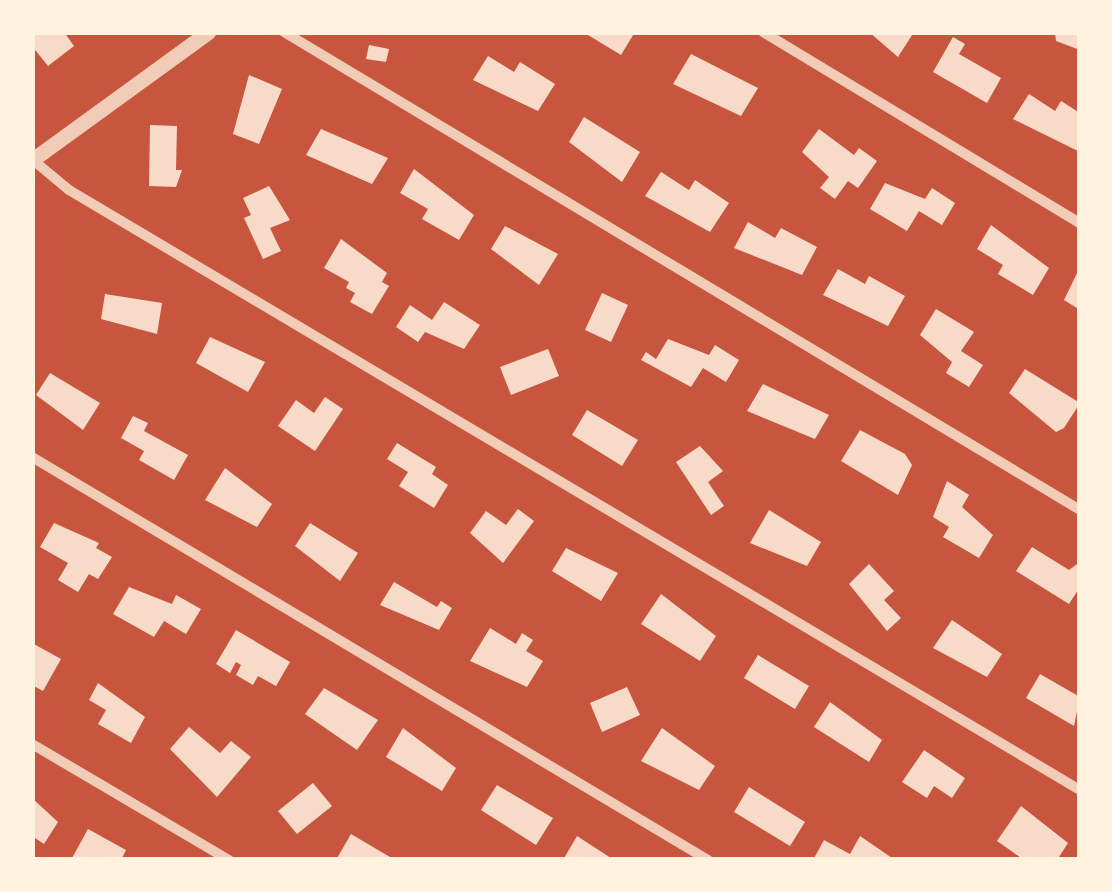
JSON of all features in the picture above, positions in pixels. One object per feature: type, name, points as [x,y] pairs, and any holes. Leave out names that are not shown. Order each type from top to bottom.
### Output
[{"type":"street","points":[[208,32],[33,160],[69,190],[1080,790]]},
{"type":"street","points":[[284,32],[1080,510]]},
{"type":"street","points":[[764,32],[1080,222]]},
{"type":"street","points":[[32,457],[708,860]]},
{"type":"street","points":[[32,744],[228,860]]},
{"type":"building","points":[[32,32],[64,32],[74,46],[48,66],[32,46]]},
{"type":"building","points":[[583,32],[635,32],[621,55]]},
{"type":"building","points":[[869,32],[914,32],[898,57]]},
{"type":"building","points":[[1055,32],[1080,32],[1080,50],[1056,41]]},
{"type":"building","points":[[953,37],[965,44],[959,54],[1001,78],[987,103],[933,72]]},
{"type":"building","points":[[369,45],[389,49],[386,62],[366,59]]},
{"type":"building","points":[[691,54],[758,88],[741,116],[673,84]]},
{"type":"building","points":[[488,56],[514,72],[520,62],[555,84],[538,111],[473,80]]},
{"type":"building","points":[[249,75],[282,89],[259,144],[233,134]]},
{"type":"building","points":[[1029,94],[1055,111],[1061,101],[1080,113],[1080,152],[1013,119]]},
{"type":"building","points":[[584,117],[640,152],[622,182],[569,142]]},
{"type":"building","points":[[150,125],[177,126],[176,170],[182,170],[176,187],[149,186]]},
{"type":"building","points":[[321,129],[388,158],[372,184],[306,155]]},
{"type":"building","points":[[819,129],[854,155],[859,148],[877,161],[858,188],[848,181],[835,199],[820,188],[829,177],[802,152]]},
{"type":"building","points":[[414,169],[474,215],[459,240],[422,219],[428,209],[400,193]]},
{"type":"building","points":[[661,172],[689,190],[695,180],[729,203],[710,232],[645,196]]},
{"type":"building","points":[[885,183],[925,199],[932,188],[955,203],[942,225],[919,211],[907,231],[870,209]]},
{"type":"building","points":[[269,186],[290,220],[270,228],[281,251],[263,259],[244,218],[251,215],[243,198]]},
{"type":"building","points":[[748,222],[775,238],[781,228],[817,247],[802,275],[734,248]]},
{"type":"building","points":[[991,225],[1049,268],[1033,295],[998,274],[1003,265],[977,249]]},
{"type":"building","points":[[505,226],[558,254],[539,285],[491,249]]},
{"type":"building","points":[[341,239],[387,273],[382,282],[389,286],[372,314],[350,302],[355,293],[346,288],[349,282],[324,268]]},
{"type":"building","points":[[1080,267],[1080,310],[1064,300]]},
{"type":"building","points":[[838,269],[865,284],[869,276],[905,296],[888,326],[823,295]]},
{"type":"building","points":[[602,293],[628,305],[611,342],[585,330]]},
{"type":"building","points":[[105,294],[162,303],[157,334],[101,319]]},
{"type":"building","points":[[444,302],[480,325],[464,349],[425,332],[418,342],[396,327],[410,305],[432,320]]},
{"type":"building","points":[[936,309],[974,332],[961,351],[983,365],[969,387],[946,373],[952,362],[920,335]]},
{"type":"building","points":[[210,337],[265,362],[248,392],[196,363]]},
{"type":"building","points":[[668,339],[709,355],[715,345],[739,360],[726,382],[703,368],[691,387],[641,360],[646,352],[656,359]]},
{"type":"building","points":[[548,349],[559,376],[511,395],[500,367]]},
{"type":"building","points":[[1025,369],[1080,403],[1064,428],[1056,432],[1009,393]]},
{"type":"building","points":[[50,373],[100,403],[83,430],[36,395]]},
{"type":"building","points":[[763,384],[829,415],[815,439],[747,411]]},
{"type":"building","points":[[325,397],[343,409],[315,451],[278,426],[296,400],[314,413]]},
{"type":"building","points":[[587,410],[638,440],[622,466],[572,435]]},
{"type":"building","points":[[133,416],[148,423],[144,431],[188,455],[174,480],[139,460],[144,451],[121,438]]},
{"type":"building","points":[[860,430],[905,454],[912,465],[898,495],[841,461]]},
{"type":"building","points":[[397,443],[436,467],[432,474],[448,485],[434,508],[399,486],[408,472],[387,459]]},
{"type":"building","points":[[700,446],[723,471],[708,482],[724,506],[711,515],[676,462]]},
{"type":"building","points":[[225,468],[272,504],[257,527],[205,500]]},
{"type":"building","points":[[947,481],[969,495],[962,507],[993,535],[979,558],[943,537],[949,527],[933,517]]},
{"type":"building","points":[[518,509],[534,521],[503,563],[470,533],[486,511],[506,525]]},
{"type":"building","points":[[769,510],[821,542],[807,566],[750,543]]},
{"type":"building","points":[[54,523],[99,543],[96,548],[112,557],[98,579],[89,574],[78,592],[58,580],[68,563],[40,547]]},
{"type":"building","points":[[310,523],[358,553],[340,581],[295,546]]},
{"type":"building","points":[[1032,547],[1069,570],[1080,562],[1080,587],[1069,604],[1016,571]]},
{"type":"building","points":[[566,548],[618,573],[601,601],[552,571]]},
{"type":"building","points":[[869,564],[894,591],[884,600],[901,618],[887,631],[849,584]]},
{"type":"building","points":[[394,582],[437,607],[441,601],[452,608],[439,630],[380,605]]},
{"type":"building","points":[[129,587],[172,604],[176,595],[201,609],[186,634],[164,621],[154,637],[113,614]]},
{"type":"building","points":[[661,594],[716,636],[700,661],[641,624]]},
{"type":"building","points":[[952,620],[1002,654],[987,677],[933,648]]},
{"type":"building","points":[[490,628],[516,644],[522,633],[533,640],[526,651],[543,661],[527,687],[470,661]]},
{"type":"building","points":[[236,630],[290,662],[276,686],[258,676],[253,685],[236,675],[241,665],[236,662],[230,673],[216,664]]},
{"type":"building","points":[[32,643],[61,659],[43,691],[32,685]]},
{"type":"building","points":[[758,655],[809,686],[795,709],[744,678]]},
{"type":"building","points":[[1040,674],[1080,697],[1074,726],[1026,698]]},
{"type":"building","points":[[98,683],[145,717],[131,743],[98,724],[106,710],[89,700]]},
{"type":"building","points":[[627,687],[640,715],[602,732],[590,703]]},
{"type":"building","points":[[324,688],[378,720],[357,750],[305,714]]},
{"type":"building","points":[[830,702],[882,740],[869,762],[814,727]]},
{"type":"building","points":[[189,727],[220,753],[231,741],[251,757],[217,797],[170,749]]},
{"type":"building","points":[[403,728],[456,768],[442,791],[386,757]]},
{"type":"building","points":[[662,728],[715,766],[699,790],[641,761]]},
{"type":"building","points":[[924,750],[965,778],[952,798],[934,786],[927,798],[902,782]]},
{"type":"building","points":[[313,783],[332,806],[297,834],[278,811]]},
{"type":"building","points":[[497,785],[553,818],[536,845],[481,810]]},
{"type":"building","points":[[749,787],[805,822],[790,846],[734,812]]},
{"type":"building","points":[[32,798],[58,822],[44,844],[32,836]]},
{"type":"building","points":[[1021,806],[1068,843],[1057,860],[1024,860],[997,841]]},
{"type":"building","points":[[88,829],[126,850],[121,860],[71,860]]},
{"type":"building","points":[[351,834],[395,860],[336,860]]},
{"type":"building","points":[[577,836],[614,860],[563,860]]},
{"type":"building","points":[[860,836],[895,860],[813,860],[824,840],[850,854]]}]
